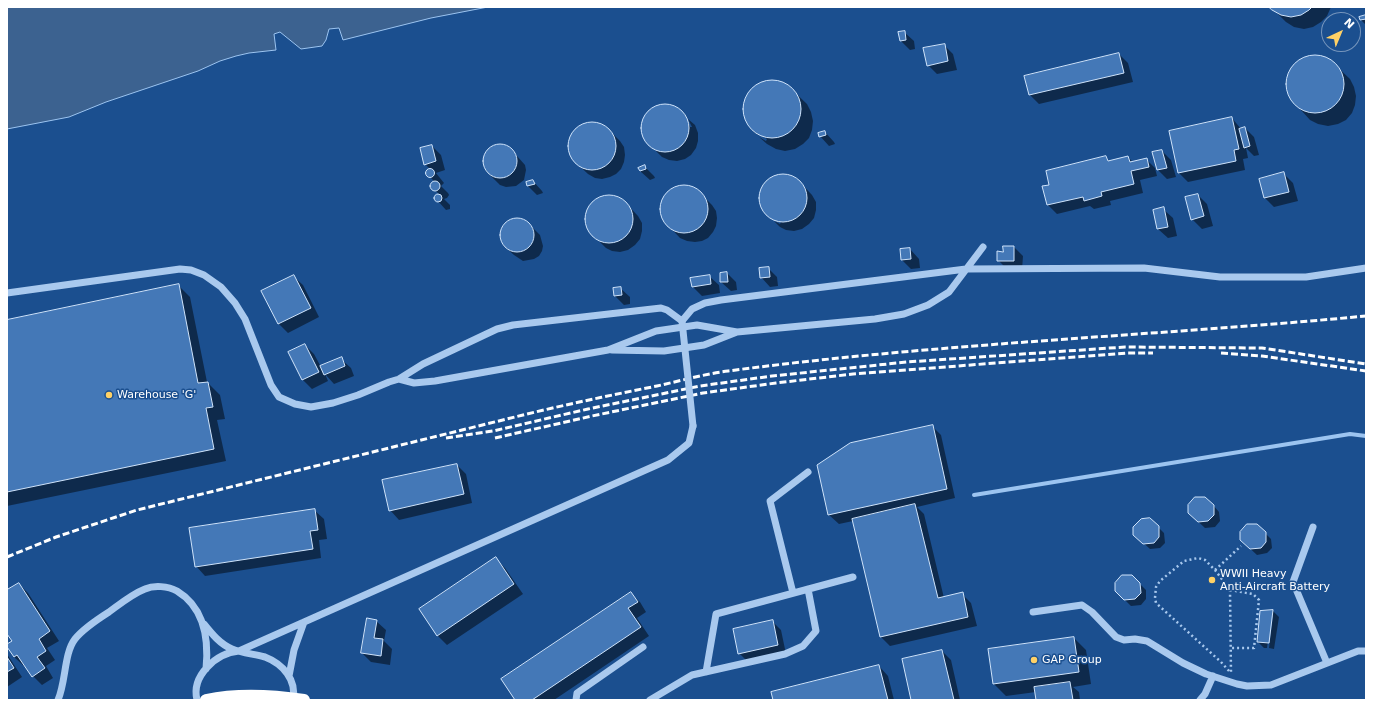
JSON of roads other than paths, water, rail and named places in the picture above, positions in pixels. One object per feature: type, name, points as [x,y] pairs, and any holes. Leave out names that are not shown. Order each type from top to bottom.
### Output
[{"type":"highway","points":[[206,700],[240,695],[297,699]]},
{"type":"street","points":[[608,350],[656,331],[697,325],[737,332],[875,320],[904,314],[928,305],[949,292],[983,247]]},
{"type":"street","points":[[197,700],[195,693],[196,686],[206,669],[224,655],[239,651],[668,460],[689,443],[693,426],[682,321],[692,309],[706,303],[966,269],[1144,268],[1228,277],[1306,277],[1366,268]]},
{"type":"street","points":[[7,293],[180,269],[191,270],[204,275],[221,287],[235,303],[245,319],[270,385],[279,397],[295,404],[311,407],[333,403],[399,379],[423,364],[497,329],[513,325],[661,308],[667,310],[682,321]]},
{"type":"street","points":[[399,379],[414,383],[435,381],[608,350],[664,351],[704,345],[737,332]]},
{"type":"street","points":[[794,593],[770,501],[808,472]]},
{"type":"street","points":[[1313,527],[1293,582],[1327,663]]},
{"type":"street","points":[[706,672],[716,614],[853,577]]},
{"type":"street","points":[[58,700],[63,686],[70,646],[76,637],[132,596],[146,588],[160,587],[172,588],[194,605],[203,623],[220,641],[239,651],[271,660],[282,667],[289,676],[297,699]]},
{"type":"street","points":[[650,700],[692,675],[785,654],[803,646],[816,631],[808,589]]},
{"type":"street","points":[[1033,612],[1082,605],[1092,612],[1116,637],[1124,640],[1135,639],[1147,641],[1183,663],[1213,676],[1228,682],[1255,687],[1271,685],[1358,651],[1366,651]]},
{"type":"street","points":[[289,676],[294,650],[304,622]]},
{"type":"street","points":[[203,623],[207,648],[206,669]]},
{"type":"street","points":[[576,700],[578,693],[644,647]]},
{"type":"street","points":[[1200,700],[1203,697],[1213,676]]},
{"type":"water","points":[[7,7],[488,7],[431,18],[343,40],[339,28],[329,29],[326,40],[322,46],[301,49],[280,32],[274,34],[276,50],[249,53],[220,61],[198,71],[106,102],[69,117],[7,129]]},
{"type":"waterway","points":[[974,495],[1350,434],[1366,436]]},
{"type":"railway","points":[[7,557],[56,537],[137,510],[540,411],[719,372],[887,353],[1366,316]]},
{"type":"railway","points":[[446,438],[493,431],[588,409],[700,386],[772,376],[907,362],[1125,347],[1262,348],[1366,364]]},
{"type":"railway","points":[[495,438],[703,393],[776,383],[853,374],[1127,353],[1153,353]]},
{"type":"railway","points":[[1221,353],[1262,356],[1366,371]]},
{"type":"place","name":"Warehouse 'G'","points":[[109,395]]},
{"type":"place","name":"WWII Heavy Anti-Aircraft Battery","points":[[1212,580]]},
{"type":"place","name":"GAP Group","points":[[1034,660]]}]
